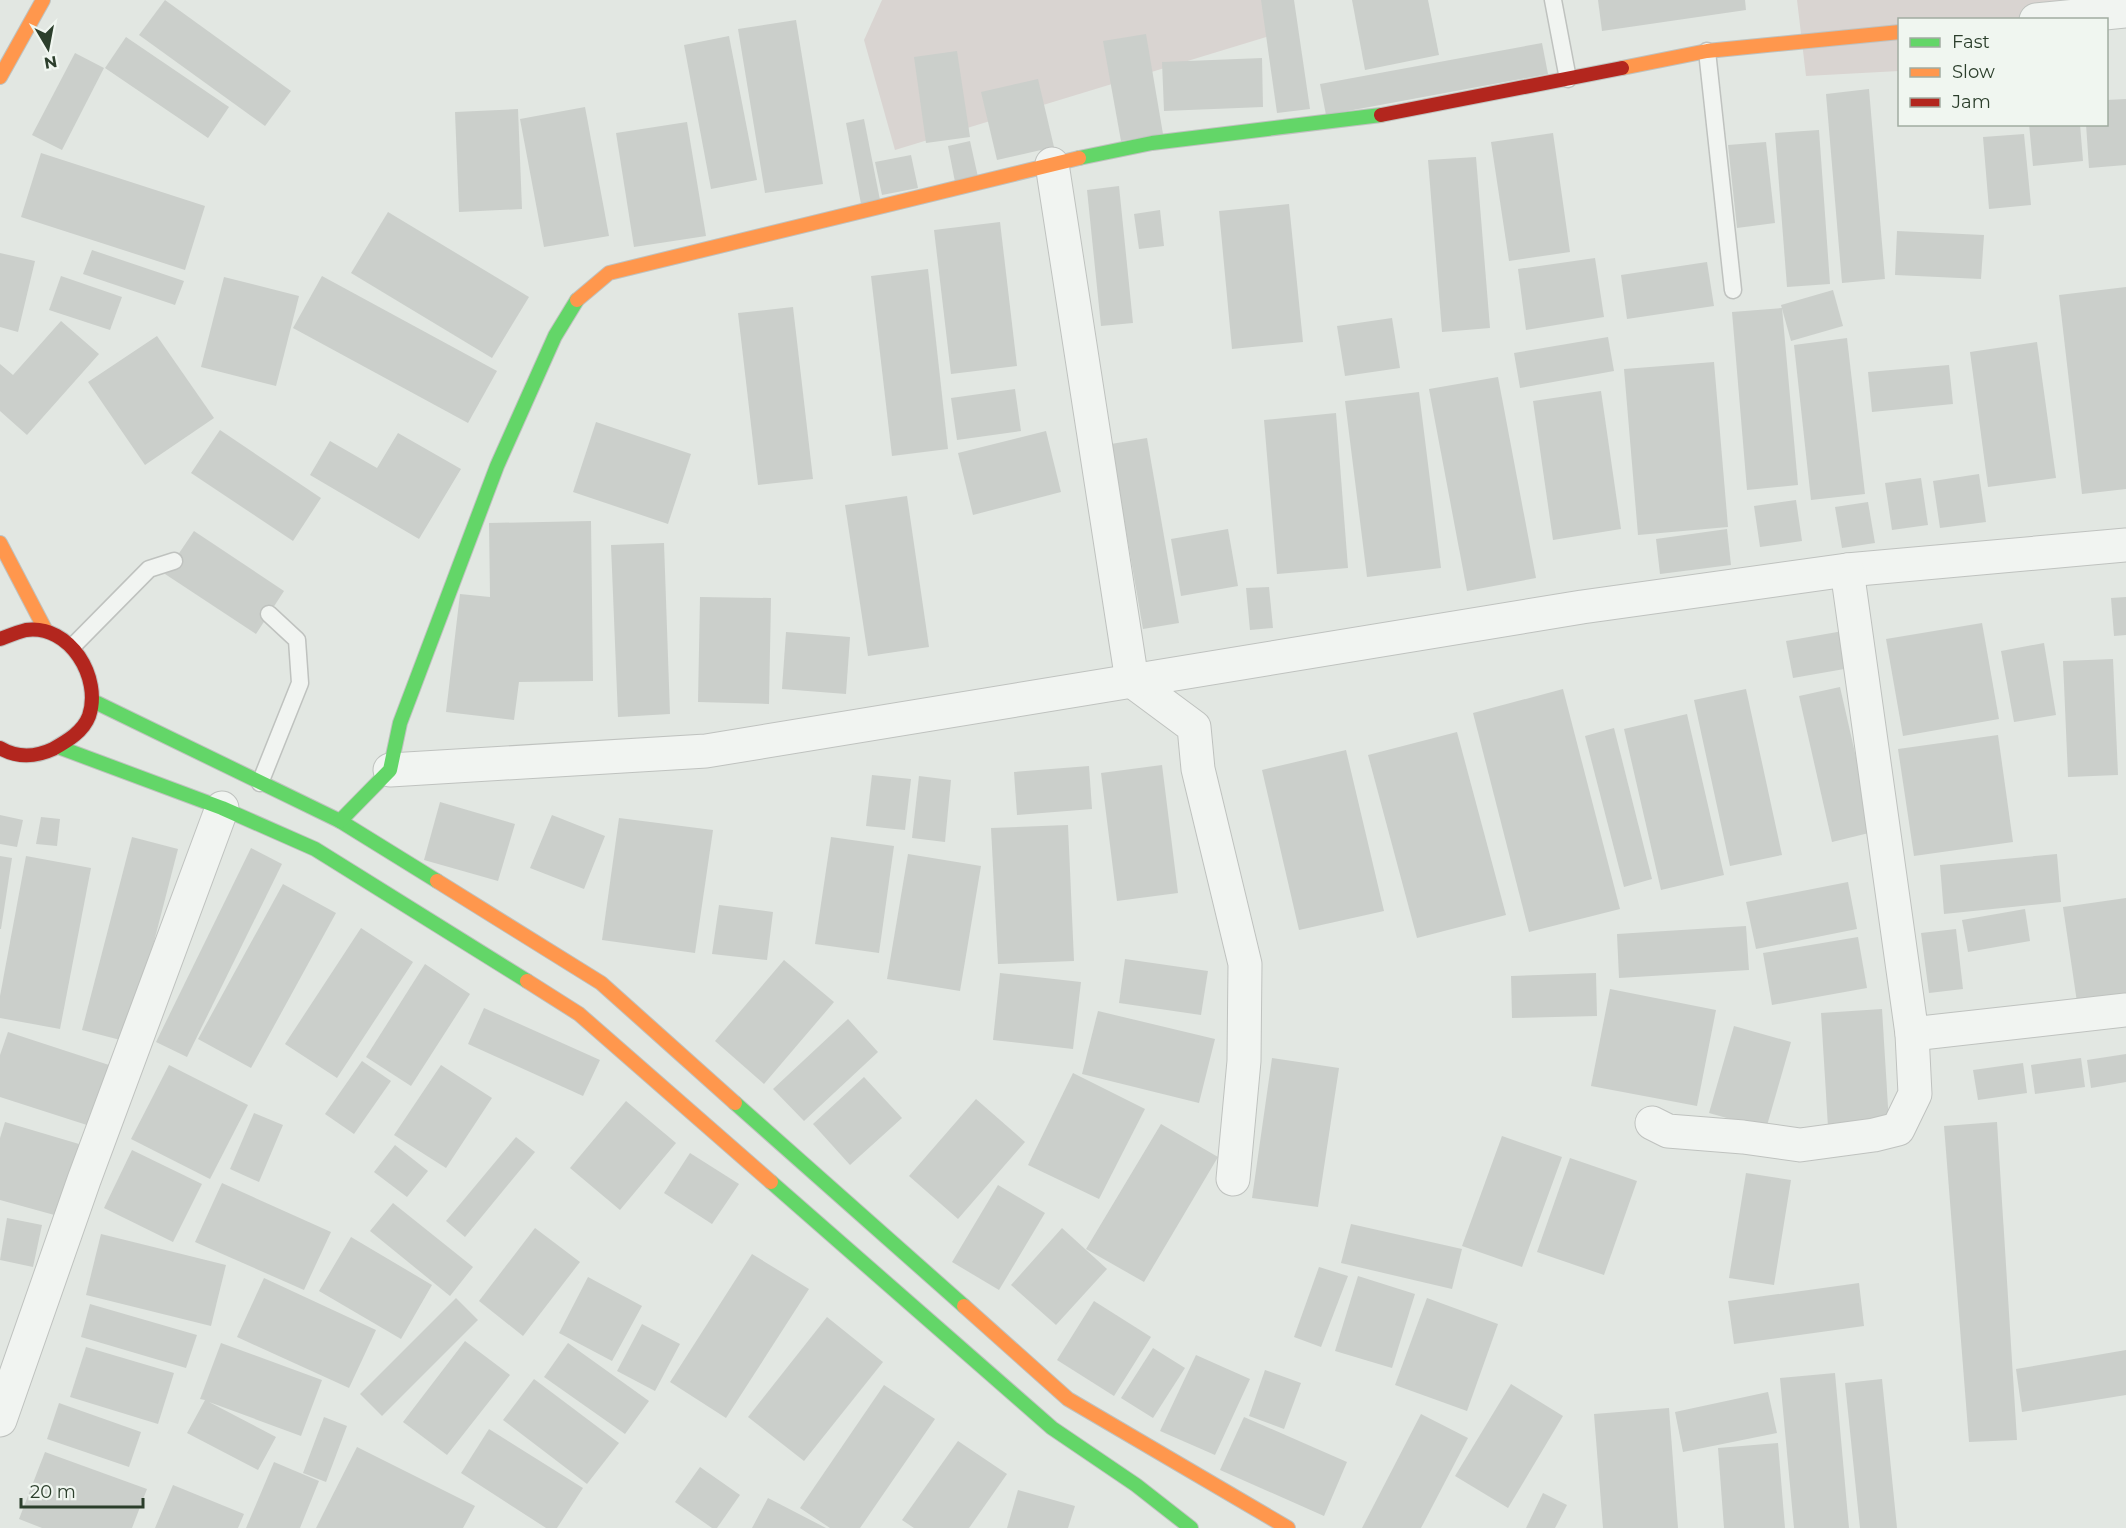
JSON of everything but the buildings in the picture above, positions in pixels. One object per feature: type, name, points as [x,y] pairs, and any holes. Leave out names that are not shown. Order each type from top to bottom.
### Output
[{"type":"main road","points":[[0,77],[43,0]]},
{"type":"main road","points":[[340,822],[390,770],[400,723],[497,466],[555,336],[577,300],[609,273],[1052,164],[1152,142],[1380,115],[1568,79],[1609,68],[1707,51],[1898,32]]},
{"type":"main road","points":[[0,543],[46,631]]},
{"type":"main road","points":[[0,639],[12,631],[46,631],[73,645],[90,671],[93,701],[82,729],[61,748],[33,756],[0,748]]},
{"type":"main road","points":[[93,701],[340,822],[601,983],[1068,1400],[1288,1528]]},
{"type":"main road","points":[[61,748],[222,808],[315,849],[579,1014],[1052,1428],[1136,1485],[1191,1528]]},
{"type":"street","points":[[2056,18],[2126,11]]},
{"type":"street","points":[[1052,164],[1132,681],[1194,727],[1198,769],[1245,964],[1244,1061],[1233,1179]]},
{"type":"street","points":[[390,770],[706,751],[1582,607],[1847,570],[2126,544]]},
{"type":"street","points":[[1652,1123],[1668,1131],[1743,1137],[1800,1145],[1874,1135],[1898,1129],[1915,1094],[1912,1034],[1847,570]]},
{"type":"street","points":[[0,1420],[84,1180],[222,808]]},
{"type":"street","points":[[1912,1034],[2126,1010]]},
{"type":"lane","points":[[1553,0],[1568,79]]},
{"type":"lane","points":[[1707,51],[1733,290]]},
{"type":"lane","points":[[73,645],[149,569],[174,561]]},
{"type":"lane","points":[[260,783],[300,683],[297,640],[269,614]]},
{"type":"shaded area","points":[[882,0],[1285,0],[1289,30],[895,150],[864,40]]},
{"type":"shaded area","points":[[1797,0],[2093,0],[2095,18],[1898,18],[1898,71],[1806,76]]},
{"type":"traffic: fast","points":[[1079,158],[1152,143],[1381,115]]},
{"type":"traffic: fast","points":[[340,821],[390,770],[400,723],[497,466],[555,336],[577,300]]},
{"type":"traffic: fast","points":[[93,701],[340,821],[437,881]]},
{"type":"traffic: fast","points":[[61,748],[222,808],[315,849],[527,981]]},
{"type":"traffic: fast","points":[[735,1103],[964,1306]]},
{"type":"traffic: fast","points":[[771,1182],[1052,1428],[1136,1485],[1191,1528]]},
{"type":"traffic: slow","points":[[0,77],[43,0]]},
{"type":"traffic: slow","points":[[1622,68],[1707,51],[1898,32]]},
{"type":"traffic: slow","points":[[577,300],[609,273],[1079,158]]},
{"type":"traffic: slow","points":[[0,543],[46,631]]},
{"type":"traffic: slow","points":[[437,881],[601,983],[735,1103]]},
{"type":"traffic: slow","points":[[527,981],[579,1014],[771,1182]]},
{"type":"traffic: slow","points":[[964,1306],[1068,1399],[1288,1528]]},
{"type":"traffic: jam","points":[[1381,115],[1622,68]]},
{"type":"traffic: jam","points":[[0,639],[26,630],[42,630],[56,636],[79,656],[91,686],[92,701],[89,716],[83,727],[53,749],[40,754],[26,755],[13,754],[0,748]]}]
